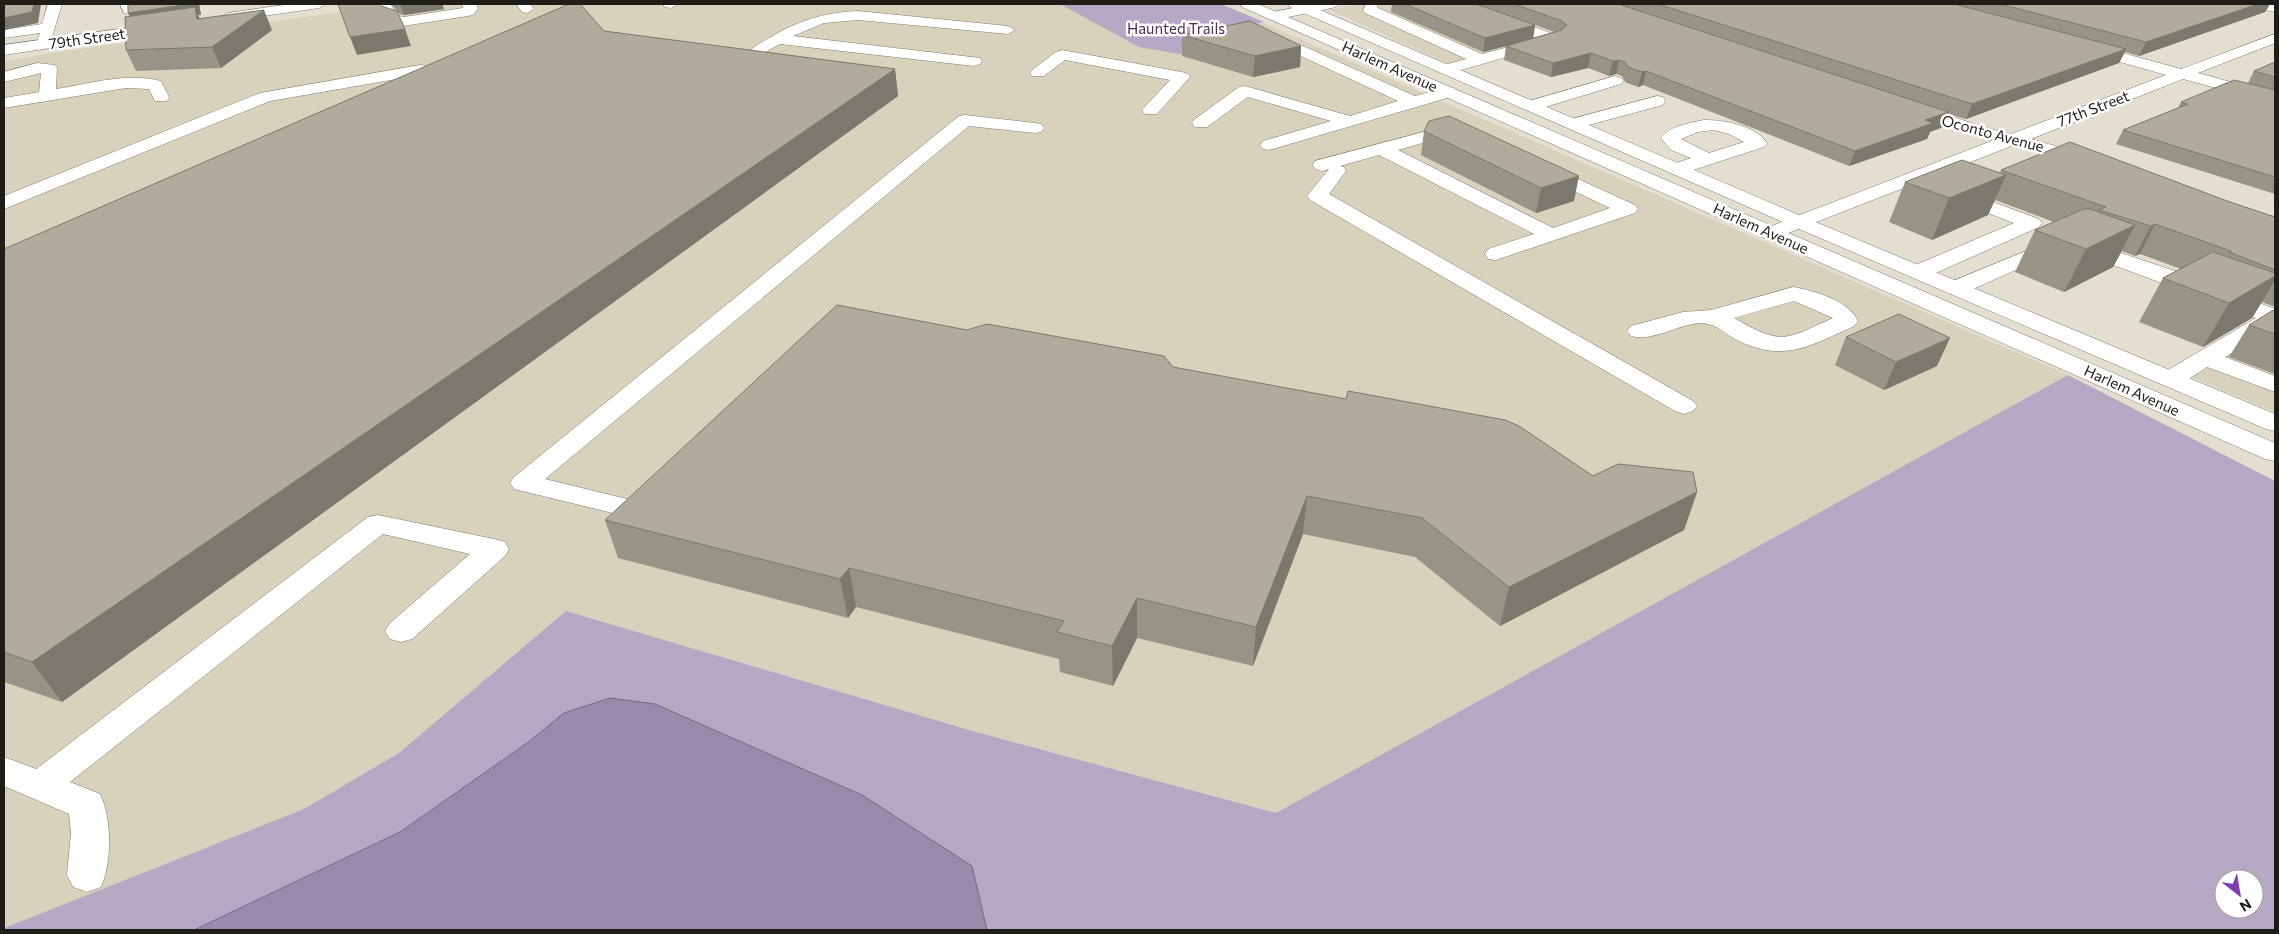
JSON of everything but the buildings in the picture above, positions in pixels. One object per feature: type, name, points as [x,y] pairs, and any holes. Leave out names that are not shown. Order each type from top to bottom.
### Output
[{"type":"main road","points":[[44,44],[54,4]]},
{"type":"main road","points":[[127,4],[130,10],[176,4]]},
{"type":"main road","points":[[213,19],[279,7],[319,4]]},
{"type":"main road","points":[[386,7],[394,19],[403,22],[468,12],[471,8],[469,4]]},
{"type":"main road","name":"Harlem Avenue","points":[[1247,4],[2275,452]]},
{"type":"main road","points":[[1274,16],[1301,6],[1331,4]]},
{"type":"main road","points":[[1447,69],[1554,39],[1457,4]]},
{"type":"main road","points":[[2255,4],[2275,8]]},
{"type":"main road","points":[[1372,5],[1370,10],[1482,60]]},
{"type":"main road","name":"Harlem Avenue","points":[[1301,6],[1799,222],[2275,423]]},
{"type":"main road","name":"79th Street","points":[[4,50],[44,44],[181,15]]},
{"type":"main road","points":[[758,51],[777,39],[821,19],[839,16],[896,18],[1008,30]]},
{"type":"main road","points":[[1292,24],[1256,31],[1413,102]]},
{"type":"main road","points":[[4,34],[48,27]]},
{"type":"main road","name":"77th Street","points":[[1771,233],[2275,38]]},
{"type":"main road","points":[[777,39],[974,61]]},
{"type":"main road","points":[[2075,45],[2275,99]]},
{"type":"main road","points":[[1038,73],[1062,55],[1182,77],[1151,110]]},
{"type":"main road","points":[[4,77],[37,68],[49,68],[47,96]]},
{"type":"main road","points":[[4,203],[251,102],[320,79],[420,70],[449,72],[412,88]]},
{"type":"main road","points":[[1532,106],[1615,82]]},
{"type":"main road","points":[[4,102],[126,83],[155,84],[161,93],[161,97]]},
{"type":"main road","points":[[1201,123],[1245,91],[1350,121]]},
{"type":"main road","points":[[1269,145],[1448,92]]},
{"type":"main road","points":[[1574,124],[1656,101]]},
{"type":"main road","name":"Oconto Avenue","points":[[1894,103],[1977,131],[2048,148],[2105,167]]},
{"type":"main road","points":[[625,507],[524,483],[965,120],[1034,128]]},
{"type":"main road","points":[[1475,137],[1457,128],[1382,149],[1330,168],[1317,196],[1684,406]]},
{"type":"main road","points":[[1382,149],[1552,235]]},
{"type":"main road","points":[[1677,169],[1708,159]]},
{"type":"main road","points":[[1496,254],[1628,208],[1529,162]]},
{"type":"main road","points":[[1912,178],[2032,224],[1918,272]]},
{"type":"main road","points":[[1956,288],[2060,243],[2072,242],[2272,316],[2271,319],[2170,379]]},
{"type":"main road","points":[[1639,331],[1694,316],[1713,317]]},
{"type":"main road","points":[[2206,358],[2275,385]]},
{"type":"main road","points":[[41,785],[378,524],[494,549],[401,631]]},
{"type":"main road","points":[[4,771],[87,805],[90,833],[86,875]]},
{"type":"shaded area","points":[[396,4],[1220,4],[2068,375],[1276,813],[976,732],[566,611],[399,753],[304,809],[4,928],[4,62],[45,54]]},
{"type":"shaded area","points":[[1358,4],[1461,4],[1562,41],[1458,68],[1330,10]]},
{"type":"shaded area","points":[[2275,328],[2275,412],[2191,377]]},
{"type":"shaded area","points":[[610,698],[655,704],[862,795],[972,866],[987,930],[194,930],[400,832],[527,743],[564,713]]},
{"type":"green space","name":"Haunted Trails","points":[[1060,4],[1221,4],[1264,22],[1241,27],[1250,38],[1179,54],[1139,47]]},
{"type":"green space","points":[[2068,375],[2275,481],[2275,930],[987,930],[972,866],[862,795],[655,704],[564,713],[527,743],[400,832],[194,930],[4,930],[4,928],[304,809],[399,753],[566,611],[976,732],[1276,813]]}]
